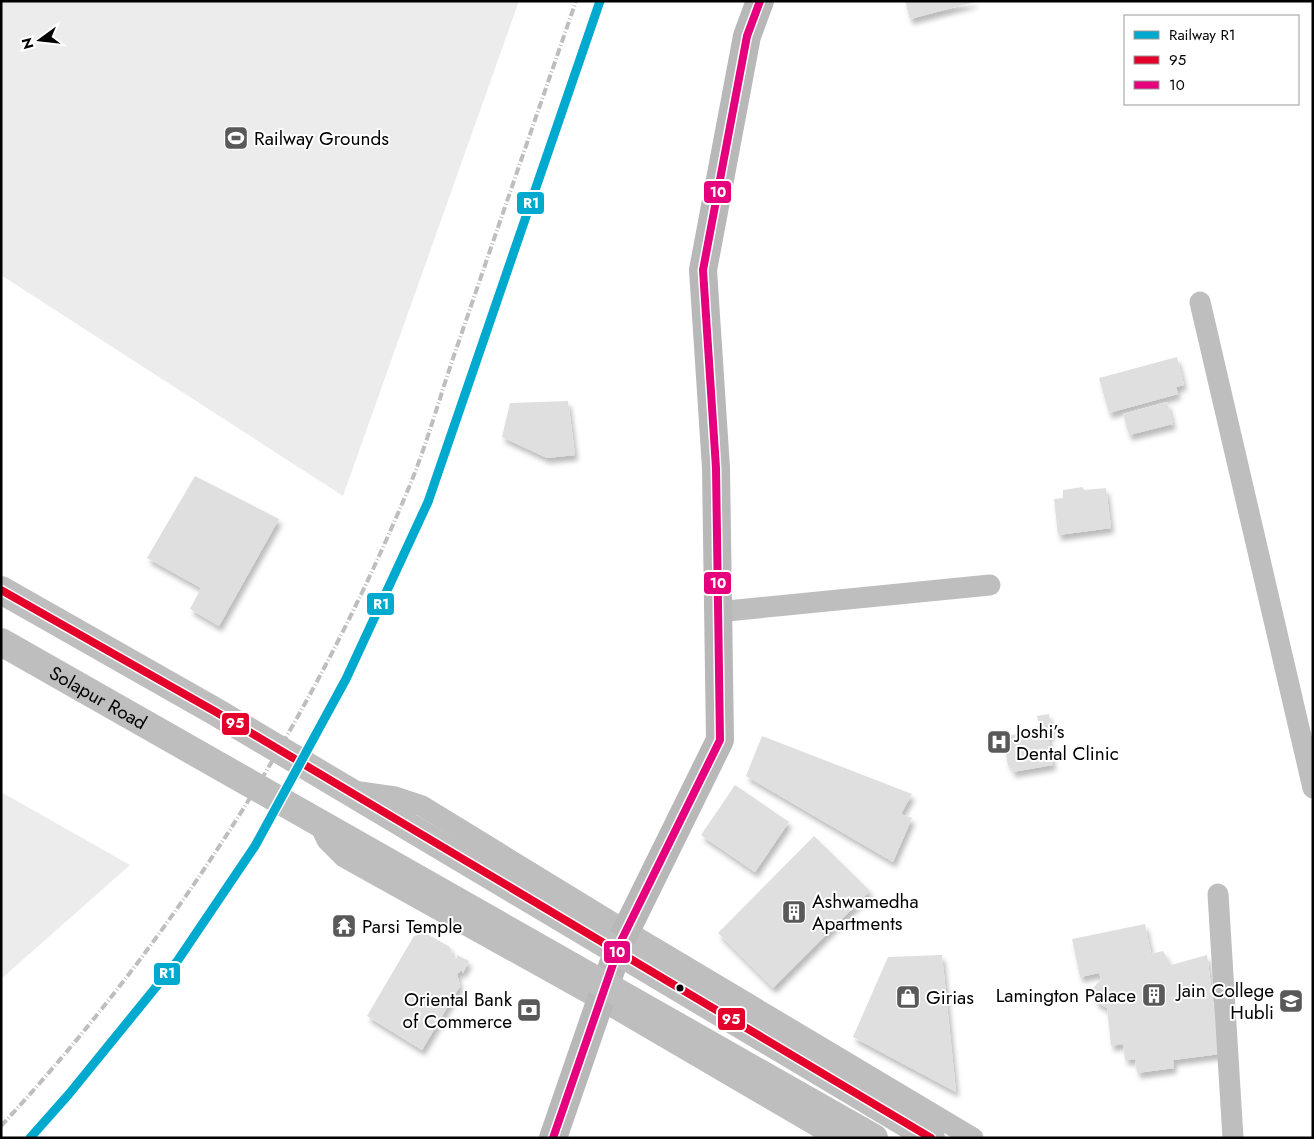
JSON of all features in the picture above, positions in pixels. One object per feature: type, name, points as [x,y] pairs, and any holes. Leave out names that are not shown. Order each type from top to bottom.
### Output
[{"type":"main road","points":[[1,590],[216,712],[931,1138]]},
{"type":"main road","name":"Solapur Road","points":[[1,642],[874,1138]]},
{"type":"street","points":[[553,1138],[610,970],[626,931],[720,740],[716,468],[703,270],[747,36],[760,1]]},
{"type":"street","points":[[1200,302],[1313,788]]},
{"type":"street","points":[[717,612],[990,585]]},
{"type":"street","points":[[348,790],[394,797],[422,806],[626,931],[973,1138]]},
{"type":"street","points":[[319,823],[327,840],[344,857],[601,1000],[837,1138]]},
{"type":"street","points":[[1218,894],[1233,1138]]},
{"type":"shaded area","name":"Railway Grounds","points":[[1,1],[519,1],[343,496],[1,275]]},
{"type":"shaded area","points":[[1,792],[130,865],[1,979]]},
{"type":"building","points":[[905,1],[975,1],[975,2],[910,19]]},
{"type":"building","points":[[1177,357],[1184,385],[1176,387],[1178,394],[1109,413],[1099,378]]},
{"type":"building","points":[[568,401],[575,455],[547,458],[502,437],[510,403]]},
{"type":"building","points":[[1167,402],[1173,424],[1129,435],[1123,414]]},
{"type":"building","points":[[195,476],[279,519],[219,626],[190,609],[201,588],[147,558]]},
{"type":"building","points":[[1082,487],[1085,490],[1106,488],[1111,528],[1058,535],[1054,499],[1063,498],[1063,490]]},
{"type":"building","points":[[1049,714],[1052,734],[1048,735],[1053,765],[1012,772],[1011,765],[1008,766],[1003,736],[1034,732],[1039,724],[1037,716]]},
{"type":"building","points":[[762,736],[912,794],[901,814],[912,818],[893,862],[746,776]]},
{"type":"building","points":[[735,785],[789,822],[755,872],[701,835]]},
{"type":"building","name":"Ashwamedha Apartments","points":[[814,836],[870,891],[773,988],[718,933]]},
{"type":"building","name":"Lamington Palace","points":[[1145,924],[1151,954],[1163,951],[1171,965],[1207,955],[1220,1054],[1173,1060],[1174,1068],[1137,1073],[1135,1059],[1125,1060],[1123,1044],[1111,1046],[1107,1008],[1096,1002],[1092,989],[1101,979],[1099,973],[1080,977],[1072,939]]},
{"type":"building","points":[[425,933],[450,947],[453,959],[457,958],[457,955],[469,961],[463,973],[462,970],[457,974],[460,986],[422,1050],[367,1016],[414,936]]},
{"type":"building","name":"Girias","points":[[942,955],[956,1092],[853,1037],[888,957]]},
{"type":"railway","points":[[1,1126],[64,1055],[123,982],[179,906],[232,827],[281,746],[327,663],[369,578],[415,473],[576,1]]},
{"type":"rail line","name":"R1","points":[[30,1138],[69,1094],[178,960],[255,846],[346,679],[428,502],[600,1]]},
{"type":"transit line","name":"10","points":[[553,1138],[621,941],[720,740],[716,468],[703,270],[747,36],[760,1]]},
{"type":"transit line","name":"95","points":[[1,590],[216,712],[931,1138]]},
{"type":"place","name":"Railway Grounds","points":[[236,138]]},
{"type":"place","name":"Joshi’s Dental Clinic","points":[[999,742]]},
{"type":"place","name":"Ashwamedha Apartments","points":[[794,912]]},
{"type":"place","name":"Parsi Temple","points":[[344,926]]},
{"type":"place","name":"Lamington Palace","points":[[1154,995]]},
{"type":"place","name":"Girias","points":[[908,997]]},
{"type":"place","name":"Jain College Hubli","points":[[1291,1001]]},
{"type":"place","name":"Oriental Bank of Commerce","points":[[529,1010]]}]
